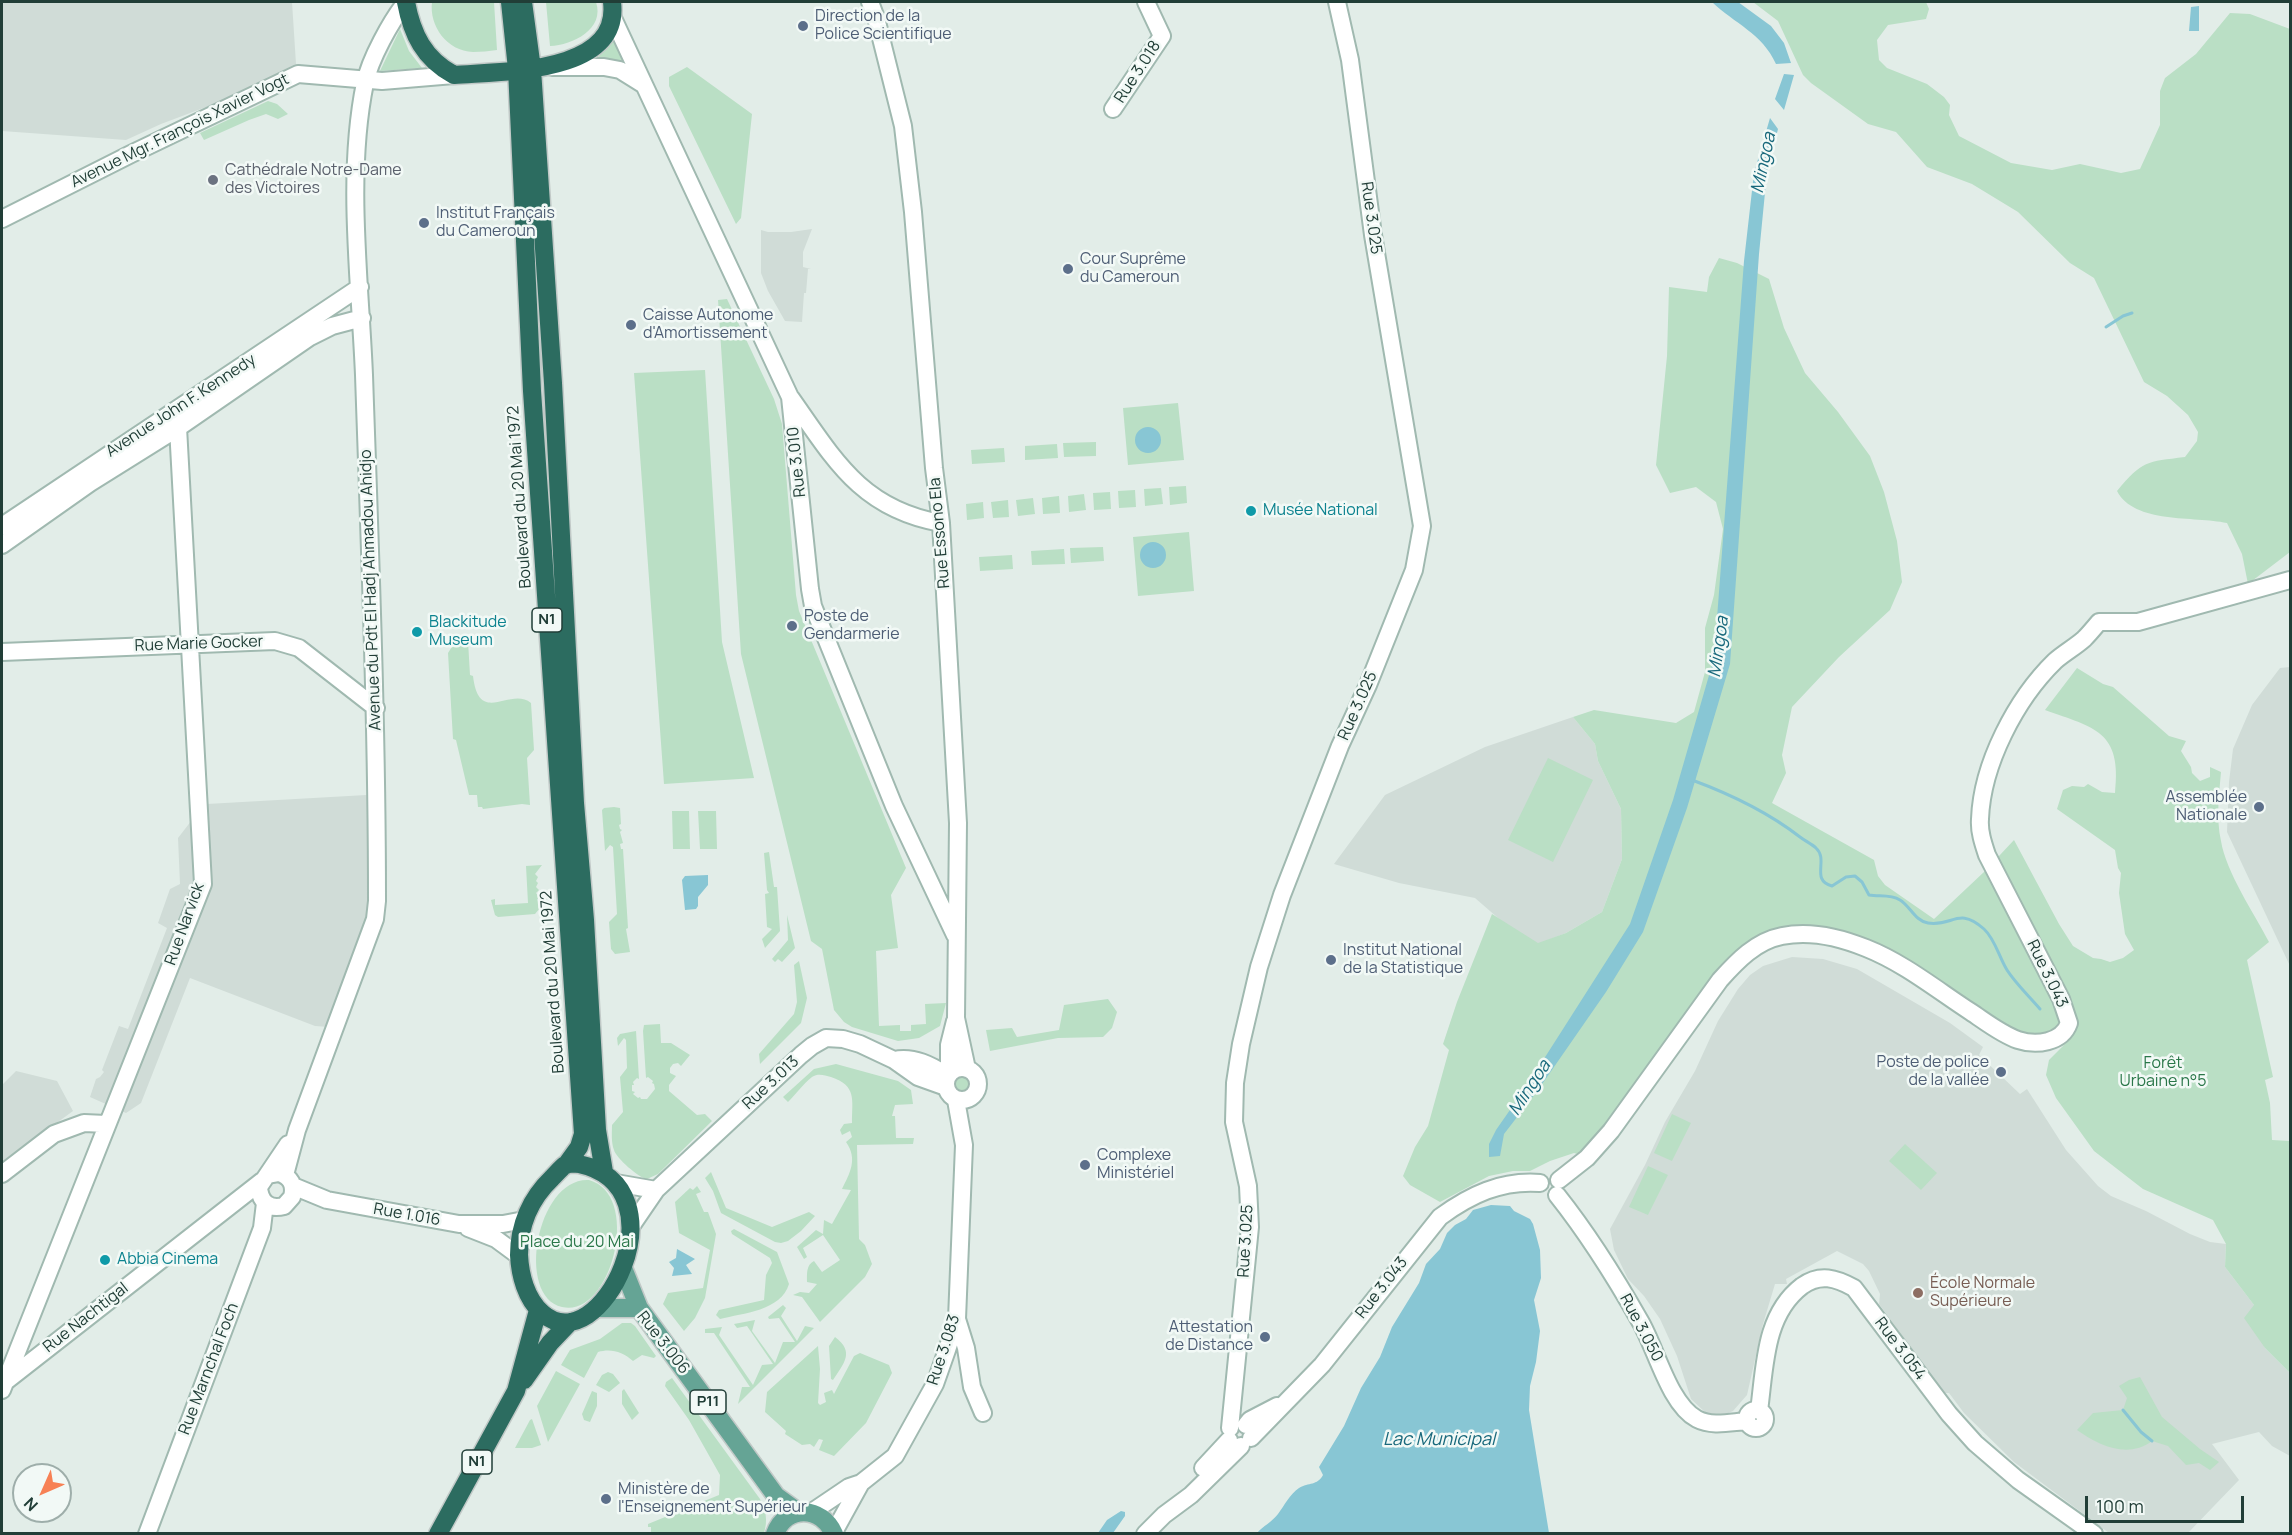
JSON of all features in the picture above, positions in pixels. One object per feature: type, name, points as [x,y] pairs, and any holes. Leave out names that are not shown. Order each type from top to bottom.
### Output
[{"type":"highway","points":[[406,2],[410,22],[419,45],[442,69],[454,75],[533,68],[571,61],[592,47],[608,29],[612,9]]},
{"type":"highway","name":"Boulevard du 20 Mai 1972","points":[[510,2],[533,68],[597,1130],[610,1177]]},
{"type":"highway","name":"N1","points":[[523,2],[533,68]]},
{"type":"highway","name":"Boulevard du 20 Mai 1972","points":[[533,68],[532,380],[583,1134],[579,1147],[566,1165]]},
{"type":"highway","points":[[566,1165],[579,1164],[610,1177]]},
{"type":"highway","name":"N1","points":[[438,1533],[516,1391],[538,1310],[525,1284],[519,1256],[524,1220],[539,1192],[566,1165]]},
{"type":"highway","name":"N1","points":[[570,1322],[582,1318],[597,1308],[611,1292],[624,1268],[630,1228],[628,1209],[610,1177]]},
{"type":"highway","points":[[538,1310],[553,1320],[570,1322]]},
{"type":"highway","points":[[516,1391],[550,1343],[570,1322]]},
{"type":"main road","name":"Avenue du Pdt El Hadj Ahmadou Ahidjo","points":[[271,1191],[297,1130],[375,919],[377,902],[375,708],[362,318],[354,174],[365,81],[383,39],[396,14],[406,2]]},
{"type":"main road","name":"Rue Essono Ela","points":[[870,2],[903,126],[913,212],[934,468],[941,523],[957,803],[956,1018],[967,1069]]},
{"type":"main road","name":"Rue 3.018","points":[[1113,109],[1162,36],[1146,2]]},
{"type":"main road","name":"Rue 3.025","points":[[1239,1433],[1232,1406],[1250,1227],[1248,1186],[1234,1122],[1235,1083],[1241,1044],[1259,967],[1282,896],[1340,746],[1368,685],[1414,570],[1422,526],[1373,236],[1350,60],[1337,2]]},
{"type":"main road","name":"Rue 3.010","points":[[612,9],[645,86],[790,397],[813,606],[894,806],[957,940]]},
{"type":"main road","points":[[533,68],[604,67],[620,70],[645,86]]},
{"type":"main road","name":"Avenue Mgr. François Xavier Vogt","points":[[2,219],[298,74],[365,81],[454,75]]},
{"type":"main road","name":"Avenue John F. Kennedy","points":[[2,545],[27,518],[87,477],[177,409],[360,287]]},
{"type":"main road","name":"Avenue John F. Kennedy","points":[[87,477],[178,428],[323,330],[341,322],[362,318]]},
{"type":"main road","points":[[790,397],[849,477],[869,494],[916,519],[941,523]]},
{"type":"main road","name":"Rue Narvick","points":[[2,1386],[203,884],[177,409]]},
{"type":"main road","name":"Avenue John F. Kennedy","points":[[2,526],[27,518]]},
{"type":"main road","name":"Rue 3.043","points":[[1239,1433],[1251,1420],[1291,1399],[1322,1365],[1440,1217],[1459,1202],[1490,1189],[1540,1183],[1546,1176],[1551,1175],[1558,1187],[1611,1131],[1720,980],[1739,960],[1759,944],[1780,936],[1816,934],[1836,937],[1867,948],[1899,964],[1997,1030],[2018,1040],[2043,1043],[2064,1032],[2069,1023],[2061,999],[1987,855],[1980,834],[1983,797],[1990,770],[2008,723],[2031,687],[2055,662],[2083,640],[2099,622],[2138,622],[2290,580]]},
{"type":"main road","name":"Rue Marie Gocker","points":[[2,652],[275,641],[299,648],[375,708]]},
{"type":"main road","name":"Rue 3.083","points":[[805,1512],[849,1487],[861,1483],[895,1456],[934,1384],[957,1319],[964,1145],[950,1084],[949,1046],[956,1018]]},
{"type":"main road","name":"Rue 3.013","points":[[630,1228],[656,1190],[812,1046],[826,1038],[843,1039],[860,1044],[894,1059],[918,1077],[950,1084]]},
{"type":"main road","points":[[964,1145],[978,1080],[974,1073],[960,1068],[950,1084],[963,1101],[974,1096]]},
{"type":"main road","points":[[2,1174],[54,1134],[84,1123],[106,1124]]},
{"type":"main road","points":[[610,1177],[656,1190]]},
{"type":"main road","name":"Rue 3.050","points":[[1558,1187],[1641,1322],[1676,1397],[1685,1409],[1697,1419],[1712,1424],[1753,1416]]},
{"type":"main road","name":"Rue Nachtigal","points":[[2,1386],[271,1191]]},
{"type":"main road","name":"Rue 1.016","points":[[271,1191],[459,1224],[503,1224],[524,1220]]},
{"type":"main road","name":"Rue Marnchal Foch","points":[[147,1533],[262,1228],[271,1191]]},
{"type":"main road","points":[[459,1224],[496,1239],[519,1256]]},
{"type":"main road","name":"P11","points":[[624,1268],[639,1308]]},
{"type":"main road","name":"Rue 3.054","points":[[1753,1416],[1767,1347],[1776,1316],[1791,1295],[1808,1281],[1826,1277],[1839,1280],[1854,1288],[1950,1414],[1976,1443],[2018,1480],[2094,1533]]},
{"type":"main road","name":"Rue 3.006","points":[[597,1308],[639,1308],[776,1496]]},
{"type":"main road","points":[[957,1319],[966,1348],[972,1387],[984,1413]]},
{"type":"main road","points":[[1145,1533],[1164,1515],[1182,1489],[1239,1433]]},
{"type":"main road","points":[[834,1533],[861,1483]]},
{"type":"main road","name":"P11","points":[[776,1496],[805,1512],[821,1516],[829,1523],[834,1533]]},
{"type":"main road","name":"P11","points":[[776,1496],[777,1528]]},
{"type":"main road","name":"P11","points":[[777,1528],[788,1516],[805,1512]]},
{"type":"shaded area","points":[[2,2],[292,2],[296,64],[230,98],[126,140],[2,131]]},
{"type":"shaded area","points":[[812,229],[803,252],[803,267],[811,269],[808,269],[802,322],[785,321],[761,273],[761,230],[791,232]]},
{"type":"shaded area","name":"Assemblée Nationale","points":[[2290,667],[2290,966],[2227,832],[2233,749],[2252,705],[2280,668]]},
{"type":"shaded area","points":[[1573,717],[1595,744],[1598,761],[1621,809],[1622,859],[1602,912],[1566,933],[1538,944],[1505,924],[1475,898],[1399,883],[1334,864],[1385,795],[1485,747]]},
{"type":"shaded area","points":[[384,794],[387,870],[380,914],[343,1028],[315,1026],[190,978],[141,1103],[126,1113],[90,1097],[96,1079],[104,1072],[102,1070],[119,1026],[128,1029],[167,928],[158,923],[170,889],[180,884],[178,838],[195,816],[207,804]]},
{"type":"shaded area","points":[[1792,957],[1823,959],[1857,969],[1950,1023],[1983,1047],[1979,1055],[2020,1094],[2027,1089],[2066,1150],[2098,1186],[2111,1196],[2190,1234],[2210,1242],[2226,1244],[2225,1267],[2254,1305],[2265,1348],[2290,1373],[2290,1456],[2272,1446],[2259,1432],[2212,1444],[2239,1480],[2188,1533],[2109,1533],[2014,1462],[1964,1413],[1949,1393],[1944,1393],[1879,1304],[1880,1294],[1869,1271],[1863,1264],[1837,1251],[1786,1279],[1787,1284],[1775,1284],[1763,1324],[1747,1395],[1733,1411],[1719,1417],[1706,1413],[1691,1399],[1677,1356],[1660,1319],[1644,1296],[1628,1279],[1614,1250],[1610,1229],[1645,1165],[1665,1122],[1695,1071],[1718,1021],[1738,989],[1750,975],[1763,966]]},
{"type":"shaded area","points":[[16,1071],[57,1081],[73,1111],[2,1163],[2,1085]]},
{"type":"green space","points":[[432,2],[494,2],[497,50],[464,51],[448,42],[433,20]]},
{"type":"green space","points":[[546,2],[596,2],[598,12],[596,20],[585,34],[577,39],[550,46]]},
{"type":"green space","points":[[1753,2],[1926,2],[1929,9],[1926,19],[1888,25],[1877,40],[1879,60],[1887,68],[1927,84],[1944,97],[1950,105],[1949,115],[1959,136],[2011,163],[2052,170],[2080,164],[2121,173],[2140,169],[2160,125],[2160,91],[2165,78],[2196,54],[2230,13],[2250,14],[2290,29],[2290,552],[2248,584],[2242,554],[2227,523],[2151,514],[2125,502],[2117,491],[2133,473],[2146,464],[2185,457],[2197,441],[2198,432],[2188,415],[2167,396],[2144,382],[2094,278],[2070,263],[2018,212],[1972,184],[1927,167],[1896,132],[1868,124],[1811,83],[1803,75],[1778,21]]},
{"type":"green space","points":[[400,29],[409,51],[422,68],[380,71]]},
{"type":"green space","points":[[613,37],[623,60],[597,62],[596,60]]},
{"type":"green space","points":[[687,67],[752,114],[741,218],[736,224],[669,86],[669,77]]},
{"type":"green space","points":[[268,101],[277,104],[288,114],[278,119],[266,114],[204,140],[200,133]]},
{"type":"green space","name":"Forêt Urbaine n°5","points":[[1719,258],[1737,263],[1769,279],[1784,328],[1805,373],[1838,412],[1870,456],[1884,492],[1897,541],[1902,582],[1890,610],[1839,657],[1792,707],[1782,755],[1786,773],[1772,803],[1874,860],[1878,876],[1885,885],[1934,919],[2014,840],[2073,946],[2093,958],[2110,962],[2123,958],[2134,950],[2125,934],[2119,893],[2121,873],[2115,850],[2057,809],[2063,790],[2072,786],[2084,787],[2088,784],[2102,792],[2115,793],[2114,756],[2109,744],[2091,728],[2045,710],[2077,668],[2103,684],[2113,687],[2169,736],[2186,741],[2181,751],[2192,773],[2200,781],[2210,777],[2210,767],[2221,772],[2218,815],[2224,853],[2234,879],[2269,942],[2247,960],[2273,1077],[2265,1080],[2270,1103],[2272,1140],[2290,1141],[2290,1373],[2265,1348],[2244,1318],[2254,1305],[2225,1267],[2226,1244],[2213,1220],[2143,1189],[2094,1151],[2056,1098],[2046,1075],[2049,1060],[2066,1043],[2059,1035],[2028,1041],[1868,949],[1793,935],[1739,961],[1588,1157],[1574,1153],[1530,1171],[1513,1171],[1489,1176],[1440,1202],[1410,1185],[1403,1176],[1415,1147],[1428,1126],[1449,1050],[1443,1044],[1492,914],[1538,943],[1566,933],[1602,912],[1622,859],[1621,809],[1598,761],[1595,744],[1573,717],[1594,710],[1676,723],[1694,712],[1705,672],[1705,628],[1714,595],[1723,529],[1716,502],[1696,487],[1670,493],[1656,465],[1667,356],[1669,287],[1707,292],[1709,277]]},
{"type":"green space","points":[[727,299],[774,399],[782,424],[799,611],[906,868],[891,895],[898,948],[876,951],[879,1026],[900,1025],[900,1031],[911,1031],[911,1025],[926,1024],[925,1004],[946,1003],[940,1026],[919,1038],[898,1041],[852,1027],[844,1022],[834,1010],[822,949],[811,941],[741,654],[718,300]]},
{"type":"green space","points":[[705,370],[722,642],[754,778],[664,784],[634,373]]},
{"type":"green space","points":[[1178,403],[1184,460],[1128,465],[1123,408]]},
{"type":"green space","points":[[1096,442],[1096,456],[1064,457],[1063,443]]},
{"type":"green space","points":[[1057,444],[1058,458],[1025,460],[1025,446]]},
{"type":"green space","points":[[1004,448],[1005,462],[972,464],[971,450]]},
{"type":"green space","points":[[1186,486],[1187,503],[1170,505],[1169,487]]},
{"type":"green space","points":[[1161,488],[1163,504],[1145,506],[1144,489]]},
{"type":"green space","points":[[1135,490],[1136,507],[1119,508],[1118,491]]},
{"type":"green space","points":[[1110,492],[1111,509],[1094,510],[1093,493]]},
{"type":"green space","points":[[1084,494],[1086,510],[1069,512],[1068,496]]},
{"type":"green space","points":[[1059,496],[1060,513],[1043,514],[1042,498]]},
{"type":"green space","points":[[1033,498],[1035,514],[1018,516],[1016,500]]},
{"type":"green space","points":[[1008,500],[1009,517],[993,518],[991,502]]},
{"type":"green space","points":[[983,502],[984,518],[967,520],[966,504]]},
{"type":"green space","points":[[1189,532],[1194,591],[1138,596],[1133,537]]},
{"type":"green space","points":[[1103,547],[1104,561],[1071,563],[1070,548]]},
{"type":"green space","points":[[1064,549],[1065,564],[1032,565],[1031,551]]},
{"type":"green space","points":[[1012,555],[1013,569],[980,571],[979,557]]},
{"type":"green space","points":[[468,641],[470,675],[473,676],[476,691],[482,699],[496,702],[523,699],[531,703],[534,750],[527,758],[530,805],[483,809],[478,807],[477,795],[469,795],[456,740],[453,739],[448,653],[455,642]]},
{"type":"green space","points":[[1548,758],[1593,780],[1553,862],[1508,840]]},
{"type":"green space","points":[[620,808],[621,824],[619,825],[622,830],[620,832],[623,843],[620,844],[623,849],[628,928],[626,929],[630,952],[615,954],[611,949],[609,922],[617,914],[613,847],[610,845],[605,851],[602,810]]},
{"type":"green space","points":[[672,811],[689,811],[690,849],[673,849]]},
{"type":"green space","points":[[698,811],[716,811],[717,849],[700,849]]},
{"type":"green space","points":[[769,852],[774,887],[777,887],[780,931],[765,948],[762,939],[772,929],[767,927],[765,894],[769,893],[764,853]]},
{"type":"green space","points":[[542,865],[535,874],[538,877],[536,887],[539,890],[536,893],[539,897],[537,900],[540,902],[544,898],[544,903],[535,914],[498,917],[495,915],[491,900],[495,899],[495,905],[528,903],[526,866]]},
{"type":"green space","points":[[787,915],[795,948],[782,962],[778,959],[775,962],[772,959],[788,940]]},
{"type":"green space","points":[[799,961],[807,998],[801,1023],[760,1064],[759,1054],[794,1014],[797,1002],[794,965]]},
{"type":"green space","points":[[1108,999],[1117,1012],[1112,1028],[1103,1037],[1058,1038],[990,1051],[986,1030],[1012,1028],[1017,1037],[1059,1030],[1064,1005]]},
{"type":"green space","points":[[660,1024],[661,1043],[671,1043],[690,1055],[681,1066],[678,1063],[673,1064],[670,1068],[670,1073],[676,1076],[669,1085],[669,1091],[697,1115],[705,1114],[712,1121],[658,1174],[647,1179],[623,1162],[613,1147],[612,1125],[623,1112],[620,1077],[627,1068],[626,1040],[624,1038],[618,1046],[617,1038],[620,1034],[636,1031],[639,1079],[633,1082],[632,1091],[638,1098],[647,1099],[655,1089],[653,1081],[646,1078],[644,1025]]},
{"type":"green space","points":[[836,1064],[898,1081],[911,1090],[913,1104],[895,1105],[892,1116],[895,1116],[896,1138],[914,1138],[913,1144],[857,1145],[859,1239],[865,1245],[872,1264],[865,1277],[820,1322],[802,1297],[793,1295],[800,1292],[809,1293],[817,1284],[807,1282],[811,1263],[814,1261],[822,1272],[840,1260],[823,1235],[803,1248],[807,1257],[804,1259],[797,1247],[816,1230],[823,1234],[824,1220],[832,1224],[851,1190],[842,1189],[852,1166],[852,1154],[846,1142],[852,1137],[850,1131],[842,1135],[840,1130],[844,1124],[852,1123],[852,1100],[849,1089],[845,1085],[828,1076],[819,1075],[809,1080],[788,1102],[783,1097],[814,1069]]},
{"type":"green space","points":[[962,1075],[968,1078],[971,1084],[968,1090],[962,1093],[956,1090],[953,1084],[956,1078]]},
{"type":"green space","points":[[1672,1114],[1691,1123],[1672,1161],[1654,1153]]},
{"type":"green space","points":[[1905,1144],[1937,1173],[1921,1190],[1889,1161]]},
{"type":"green space","points":[[1648,1166],[1668,1175],[1648,1215],[1629,1207]]},
{"type":"green space","points":[[711,1172],[726,1208],[772,1227],[809,1212],[815,1216],[788,1241],[775,1242],[721,1213],[713,1191],[705,1178]]},
{"type":"green space","name":"Place du 20 Mai","points":[[589,1180],[605,1190],[614,1208],[617,1230],[614,1254],[606,1276],[594,1294],[579,1306],[562,1307],[548,1298],[539,1282],[536,1261],[538,1238],[545,1216],[556,1197],[571,1184]]},
{"type":"green space","points":[[697,1186],[701,1192],[696,1194],[704,1212],[708,1212],[716,1234],[705,1298],[695,1318],[684,1331],[663,1304],[668,1293],[703,1288],[710,1250],[679,1233],[675,1202],[690,1188],[693,1190]]},
{"type":"green space","points":[[734,1229],[777,1252],[789,1284],[785,1293],[770,1305],[720,1319],[716,1315],[719,1310],[764,1300],[766,1275],[772,1263],[770,1258],[732,1234],[731,1231]]},
{"type":"green space","points":[[783,1305],[786,1308],[781,1316],[797,1341],[805,1326],[814,1328],[738,1404],[742,1387],[750,1387],[714,1333],[705,1333],[705,1329],[722,1327],[719,1335],[753,1385],[762,1365],[773,1364],[747,1326],[737,1328],[734,1324],[755,1320],[752,1331],[775,1363],[783,1342],[795,1342],[779,1318],[769,1319],[768,1317]]},
{"type":"green space","points":[[622,1323],[631,1323],[635,1326],[656,1356],[654,1358],[642,1355],[633,1361],[617,1352],[608,1350],[598,1352],[584,1378],[561,1365],[570,1350],[600,1339]]},
{"type":"green space","points":[[835,1337],[845,1348],[846,1358],[833,1380],[831,1379],[829,1346]]},
{"type":"green space","points":[[818,1346],[820,1369],[818,1403],[820,1405],[826,1402],[824,1393],[832,1390],[834,1394],[854,1356],[860,1353],[889,1365],[892,1373],[866,1423],[834,1456],[819,1450],[823,1440],[819,1439],[814,1447],[810,1444],[802,1445],[785,1434],[786,1431],[765,1412],[767,1392]]},
{"type":"green space","points":[[556,1371],[580,1384],[548,1442],[537,1406]]},
{"type":"green space","points":[[608,1372],[613,1374],[620,1383],[609,1392],[596,1385],[602,1375]]},
{"type":"green space","points":[[2140,1377],[2162,1417],[2219,1462],[2210,1470],[2199,1463],[2186,1465],[2168,1446],[2152,1441],[2143,1446],[2124,1450],[2104,1445],[2077,1430],[2093,1413],[2123,1410],[2127,1398],[2119,1386]]},
{"type":"green space","points":[[672,1378],[760,1499],[766,1516],[764,1533],[651,1533],[651,1527],[648,1527],[648,1524],[719,1495],[720,1475],[689,1420],[665,1386],[666,1382]]},
{"type":"green space","points":[[624,1389],[639,1413],[632,1420],[622,1404]]},
{"type":"green space","points":[[592,1391],[597,1393],[597,1406],[590,1422],[584,1420],[582,1414]]},
{"type":"green space","points":[[532,1419],[541,1445],[532,1448],[515,1448],[530,1420]]},
{"type":"water","points":[[1712,2],[1738,2],[1771,26],[1784,43],[1791,63],[1776,64],[1756,37]]},
{"type":"water","points":[[2199,6],[2199,31],[2189,31],[2191,7]]},
{"type":"water","points":[[1784,74],[1794,75],[1784,110],[1775,99]]},
{"type":"water","name":"Mingoa","points":[[1770,118],[1778,129],[1767,172],[1759,254],[1730,664],[1687,808],[1643,932],[1606,992],[1538,1090],[1504,1134],[1500,1156],[1489,1157],[1489,1144],[1496,1130],[1630,924],[1673,800],[1714,658],[1744,261],[1754,173]]},
{"type":"water","points":[[1148,427],[1157,431],[1161,440],[1157,449],[1148,453],[1139,449],[1135,440],[1139,431]]},
{"type":"water","points":[[1153,542],[1162,546],[1166,555],[1162,564],[1153,568],[1144,564],[1140,555],[1144,546]]},
{"type":"water","points":[[708,875],[708,885],[698,897],[698,906],[696,909],[685,910],[682,880],[685,876]]},
{"type":"water","name":"Lac Municipal","points":[[1491,1205],[1510,1206],[1514,1211],[1530,1219],[1540,1250],[1541,1278],[1534,1300],[1540,1331],[1530,1386],[1529,1410],[1549,1533],[1257,1533],[1276,1517],[1296,1491],[1321,1478],[1323,1475],[1319,1467],[1344,1426],[1361,1388],[1380,1357],[1392,1327],[1419,1283],[1426,1264],[1440,1249],[1447,1233],[1455,1225],[1466,1219],[1473,1210]]},
{"type":"water","points":[[677,1249],[695,1259],[686,1265],[692,1274],[672,1276],[674,1268],[669,1262],[676,1258]]},
{"type":"water","points":[[1121,1511],[1125,1512],[1125,1516],[1113,1533],[1098,1533],[1107,1520]]},
{"type":"waterway","points":[[2106,327],[2132,313]]},
{"type":"waterway","points":[[1692,780],[1721,791],[1762,812],[1814,847],[1820,853],[1821,875],[1826,883],[1832,886],[1846,877],[1855,876],[1862,882],[1869,895],[1896,898],[1923,922],[1937,923],[1961,918],[1975,922],[1988,933],[2007,970],[2040,1009]]},
{"type":"waterway","points":[[2123,1410],[2141,1432],[2152,1441]]},
{"type":"place","name":"Direction de la Police Scientifique","points":[[803,26]]},
{"type":"place","name":"Cathédrale Notre-Dame des Victoires","points":[[213,180]]},
{"type":"place","name":"Institut Français du Cameroun","points":[[424,223]]},
{"type":"place","name":"Cour Suprême du Cameroun","points":[[1068,269]]},
{"type":"place","name":"Caisse Autonome d'Amortissement","points":[[631,325]]},
{"type":"place","name":"Musée National","points":[[1251,511]]},
{"type":"place","name":"Poste de Gendarmerie","points":[[792,626]]},
{"type":"place","name":"Blackitude Museum","points":[[417,632]]},
{"type":"place","name":"Assemblée Nationale","points":[[2259,807]]},
{"type":"place","name":"Institut National de la Statistique","points":[[1331,960]]},
{"type":"place","name":"Poste de police de la vallée","points":[[2001,1072]]},
{"type":"place","name":"Complexe Ministériel","points":[[1085,1165]]},
{"type":"place","name":"Abbia Cinema","points":[[105,1260]]},
{"type":"place","name":"École Normale Supérieure","points":[[1918,1293]]},
{"type":"place","name":"Attestation de Distance","points":[[1265,1337]]},
{"type":"place","name":"Ministère de l'Enseignement Supérieur","points":[[606,1499]]}]
